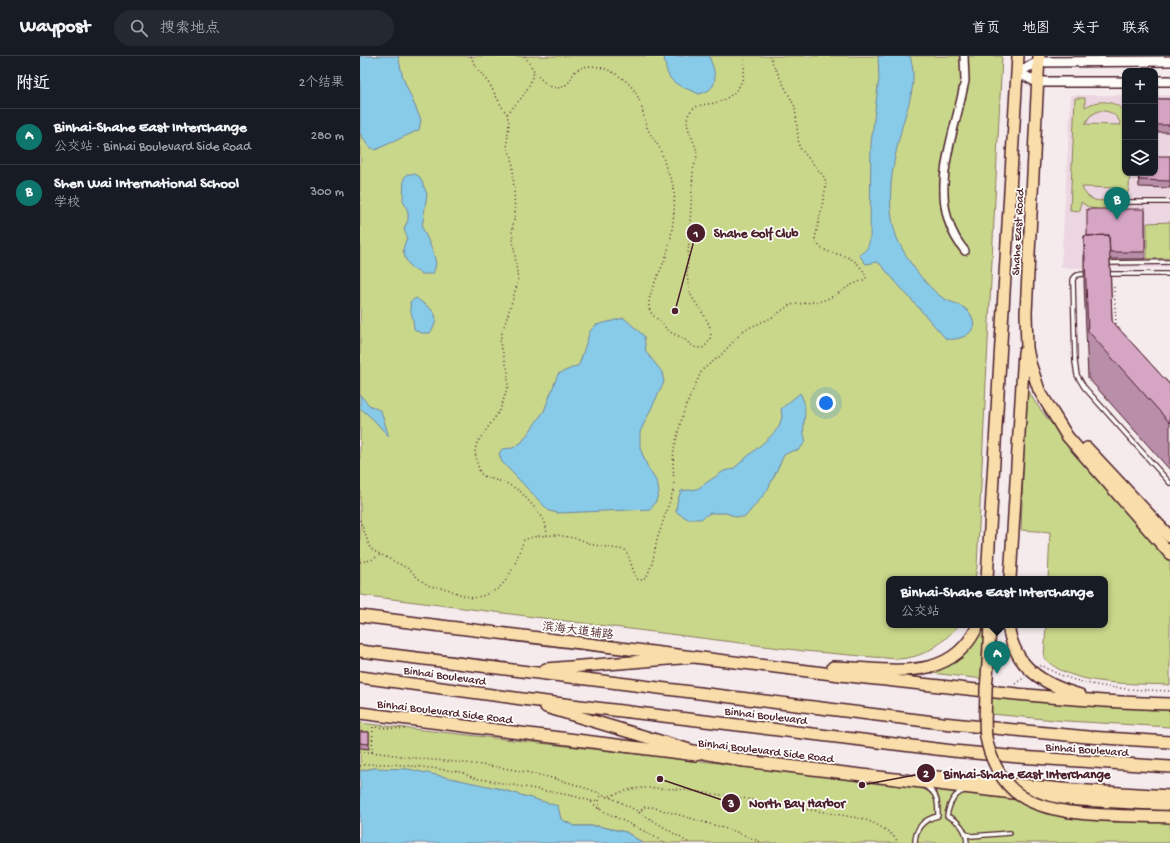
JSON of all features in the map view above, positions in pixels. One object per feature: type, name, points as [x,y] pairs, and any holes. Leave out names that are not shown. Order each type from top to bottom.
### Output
[{"type":"main road","name":"Shahe East Road","points":[[1002,330],[1018,56]]},
{"type":"main road","name":"Shahe East Road","points":[[1039,59],[1026,313],[1027,348],[1030,363],[1039,390],[1048,405],[1165,540],[1170,554]]},
{"type":"main road","points":[[1010,576],[1026,313]]},
{"type":"main road","points":[[993,576],[1004,378],[1002,330]]},
{"type":"main road","points":[[987,576],[1002,330]]},
{"type":"main road","name":"滨海大道辅路","points":[[360,616],[792,669]]},
{"type":"main road","points":[[792,669],[853,668],[902,671],[928,668],[940,664],[958,653],[969,640],[976,628]]},
{"type":"main road","points":[[990,628],[985,710],[986,737],[995,764],[1010,787],[1020,796],[1045,807],[1089,814],[1170,816]]},
{"type":"main road","points":[[1009,628],[1014,648],[1021,660],[1032,672],[1065,690],[1094,699],[1116,702]]},
{"type":"main road","name":"Binhai Boulevard","points":[[360,651],[957,724],[1088,738],[1170,742]]},
{"type":"main road","points":[[519,671],[693,657]]},
{"type":"main road","points":[[792,669],[1025,696],[1170,704]]},
{"type":"main road","name":"Binhai Boulevard","points":[[360,677],[522,699],[961,751],[1019,757],[1170,767]]},
{"type":"main road","points":[[522,699],[687,750],[746,762]]},
{"type":"main road","name":"Binhai Boulevard Side Road","points":[[360,713],[746,762],[1062,799],[1169,799]]},
{"type":"main road","points":[[866,775],[949,778],[1169,799]]},
{"type":"street","points":[[964,56],[964,85],[947,153],[943,191],[949,225],[958,243],[965,250]]},
{"type":"street","points":[[1017,72],[1039,59],[1170,61]]},
{"type":"street","points":[[1017,72],[1037,82],[1122,82]]},
{"type":"street","points":[[1158,81],[1170,81]]},
{"type":"lane","points":[[1124,202],[1170,202]]},
{"type":"lane","points":[[1098,263],[1170,262]]},
{"type":"lane","points":[[1094,274],[1076,275],[1073,280],[1075,362],[1077,375],[1084,387],[1170,483]]},
{"type":"lane","points":[[1102,274],[1170,274]]},
{"type":"lane","points":[[914,781],[930,789],[936,797],[938,806],[938,816],[927,819],[918,829],[915,837],[915,843]]},
{"type":"lane","points":[[967,843],[966,834],[962,826],[947,816],[948,808],[953,798],[957,794],[972,788]]},
{"type":"lane","points":[[966,834],[972,836],[1010,833]]},
{"type":"path","points":[[471,56],[474,64],[490,85],[507,114],[509,123],[509,137],[507,144],[508,150],[512,157],[513,168],[515,215],[512,231],[518,281],[500,343],[508,371],[508,386],[500,410],[476,443],[475,455],[480,473],[485,477],[506,483],[520,491],[541,515],[546,525],[547,535]]},
{"type":"path","points":[[525,56],[534,72],[548,86],[555,88],[562,87],[569,82],[576,71],[583,67],[593,66],[604,68],[617,75],[629,84],[636,92],[647,128],[662,152],[666,169],[673,186],[674,200],[672,228],[667,254],[649,300],[650,310],[654,317],[667,330],[697,348],[706,346],[711,339],[711,331],[706,319],[690,294],[688,286],[687,274],[693,171],[697,154],[696,146],[687,123],[687,118],[690,112],[695,108],[718,102],[729,96],[738,87],[746,70],[743,56]]},
{"type":"path","points":[[360,520],[370,548],[409,568],[420,580],[430,586],[447,589],[473,598],[498,589],[507,579],[514,566],[524,540],[547,535],[557,535],[579,539],[594,545],[625,550],[636,578],[642,580],[647,576],[673,493],[674,449],[680,425],[685,408],[702,370],[720,356],[744,330],[771,318],[790,305],[822,301],[834,296],[851,285],[866,279],[866,275],[851,257],[822,249],[817,245],[815,239],[826,187],[825,178],[800,147],[795,108],[772,62],[771,56]]},
{"type":"path","points":[[507,114],[529,88],[534,72]]},
{"type":"path","points":[[1114,287],[1116,326]]},
{"type":"path","points":[[1161,377],[1170,383]]},
{"type":"path","points":[[360,562],[371,560],[380,554]]},
{"type":"path","points":[[1038,667],[1043,666],[1054,673],[1073,681],[1092,685],[1170,691]]},
{"type":"path","points":[[1013,685],[1027,676]]},
{"type":"path","points":[[372,752],[373,727]]},
{"type":"path","points":[[360,752],[372,752],[421,759],[478,763],[554,778],[602,794],[639,813],[689,843]]},
{"type":"path","points":[[360,766],[369,764],[393,764],[462,772],[474,778],[574,796],[590,801],[599,800]]},
{"type":"path","points":[[606,797],[632,789],[651,788],[678,789],[736,797],[864,819],[887,830],[899,843]]},
{"type":"path","points":[[599,809],[599,800],[602,794]]},
{"type":"path","points":[[590,801],[599,809],[665,843]]},
{"type":"path","points":[[639,813],[644,807],[652,806],[734,831],[763,843]]},
{"type":"shaded area","points":[[1071,95],[1122,95],[1122,176],[1158,176],[1158,95],[1170,95],[1170,267],[1061,268]]},
{"type":"green space","points":[[360,56],[1002,56],[976,576],[886,576],[886,628],[956,628],[946,639],[924,653],[897,659],[804,651],[360,595]]},
{"type":"green space","points":[[1075,98],[1085,98],[1085,107],[1090,104],[1106,102],[1116,105],[1122,109],[1122,176],[1130,176],[1128,192],[1119,204],[1114,207],[1100,210],[1094,209],[1081,202],[1080,211],[1070,210]],"holes":[[[1098,111],[1106,111],[1115,115],[1121,125],[1085,124],[1090,116]],[[1082,187],[1118,188],[1115,194],[1110,198],[1100,201],[1089,197]]]},
{"type":"green space","points":[[1170,222],[1170,258],[1147,259],[1147,223]]},
{"type":"green space","points":[[1026,387],[1046,417],[1170,562],[1170,685],[1103,682],[1086,679],[1070,674],[1056,667],[1044,658],[1046,628],[1108,628],[1108,576],[1048,576],[1050,532],[1021,530]]},
{"type":"green space","points":[[982,628],[988,628],[984,679],[931,673],[948,665],[963,655],[975,642]]},
{"type":"green space","points":[[992,696],[1170,709],[1170,727],[1066,721],[991,714]]},
{"type":"green space","points":[[360,723],[1005,795],[1046,814],[1080,819],[1170,821],[1170,843],[643,843],[626,832],[597,826],[574,826],[561,819],[374,768],[360,771]]},
{"type":"water","points":[[360,56],[398,56],[403,78],[421,120],[419,130],[375,150],[368,146],[360,133]]},
{"type":"water","points":[[664,56],[709,56],[715,74],[712,87],[708,91],[699,94],[678,85],[667,73]]},
{"type":"water","points":[[878,56],[910,56],[913,75],[912,92],[902,127],[891,182],[890,197],[893,225],[897,238],[910,262],[927,284],[940,296],[965,308],[971,315],[973,327],[971,331],[963,337],[957,339],[946,339],[880,264],[877,262],[866,264],[859,255],[867,248],[870,237],[871,144],[879,78]]},
{"type":"water","points":[[407,174],[415,174],[420,177],[427,194],[422,227],[433,251],[436,264],[433,274],[422,274],[411,268],[405,258],[403,249],[407,237],[404,229],[408,220],[408,212],[403,200],[404,178]]},
{"type":"water","points":[[416,298],[434,312],[436,321],[430,333],[421,333],[414,329],[410,302]]},
{"type":"water","points":[[624,318],[644,336],[646,352],[662,372],[664,382],[640,432],[640,448],[648,468],[657,482],[659,492],[656,501],[651,509],[559,513],[549,511],[502,462],[499,454],[502,449],[513,448],[522,442],[544,411],[558,374],[579,365],[590,331],[596,325]]},
{"type":"water","points":[[800,393],[805,406],[804,435],[806,441],[799,450],[792,451],[784,455],[767,491],[745,517],[737,517],[726,513],[710,513],[701,519],[688,519],[676,512],[677,502],[681,491],[697,489],[724,471],[733,469],[770,437],[779,427],[782,417],[781,409]]},
{"type":"water","points":[[360,395],[369,405],[381,411],[389,437],[373,419],[360,408]]},
{"type":"water","points":[[374,768],[408,769],[497,788],[558,806],[561,819],[574,826],[597,826],[626,832],[643,843],[360,843],[360,771]]},
{"type":"building","points":[[1158,99],[1170,99],[1170,125],[1158,125]]},
{"type":"building","points":[[1158,156],[1170,156],[1170,181],[1139,180],[1139,176],[1158,176]]},
{"type":"building","points":[[1087,209],[1145,209],[1145,252],[1110,252],[1109,235],[1087,236]]},
{"type":"building","points":[[1109,235],[1112,321],[1170,385],[1170,423],[1088,331],[1084,236]]},
{"type":"building","points":[[360,732],[369,732],[369,744],[360,743]]},
{"type":"place","name":"Shen Wai International School","points":[[1117,220]]},
{"type":"place","name":"Shahe Golf Club","points":[[675,311]]},
{"type":"place","name":"Binhai-Shahe East Interchange","points":[[997,674]]},
{"type":"place","name":"North Bay Harbor","points":[[660,779]]},
{"type":"place","name":"Binhai-Shahe East Interchange","points":[[862,785]]}]
